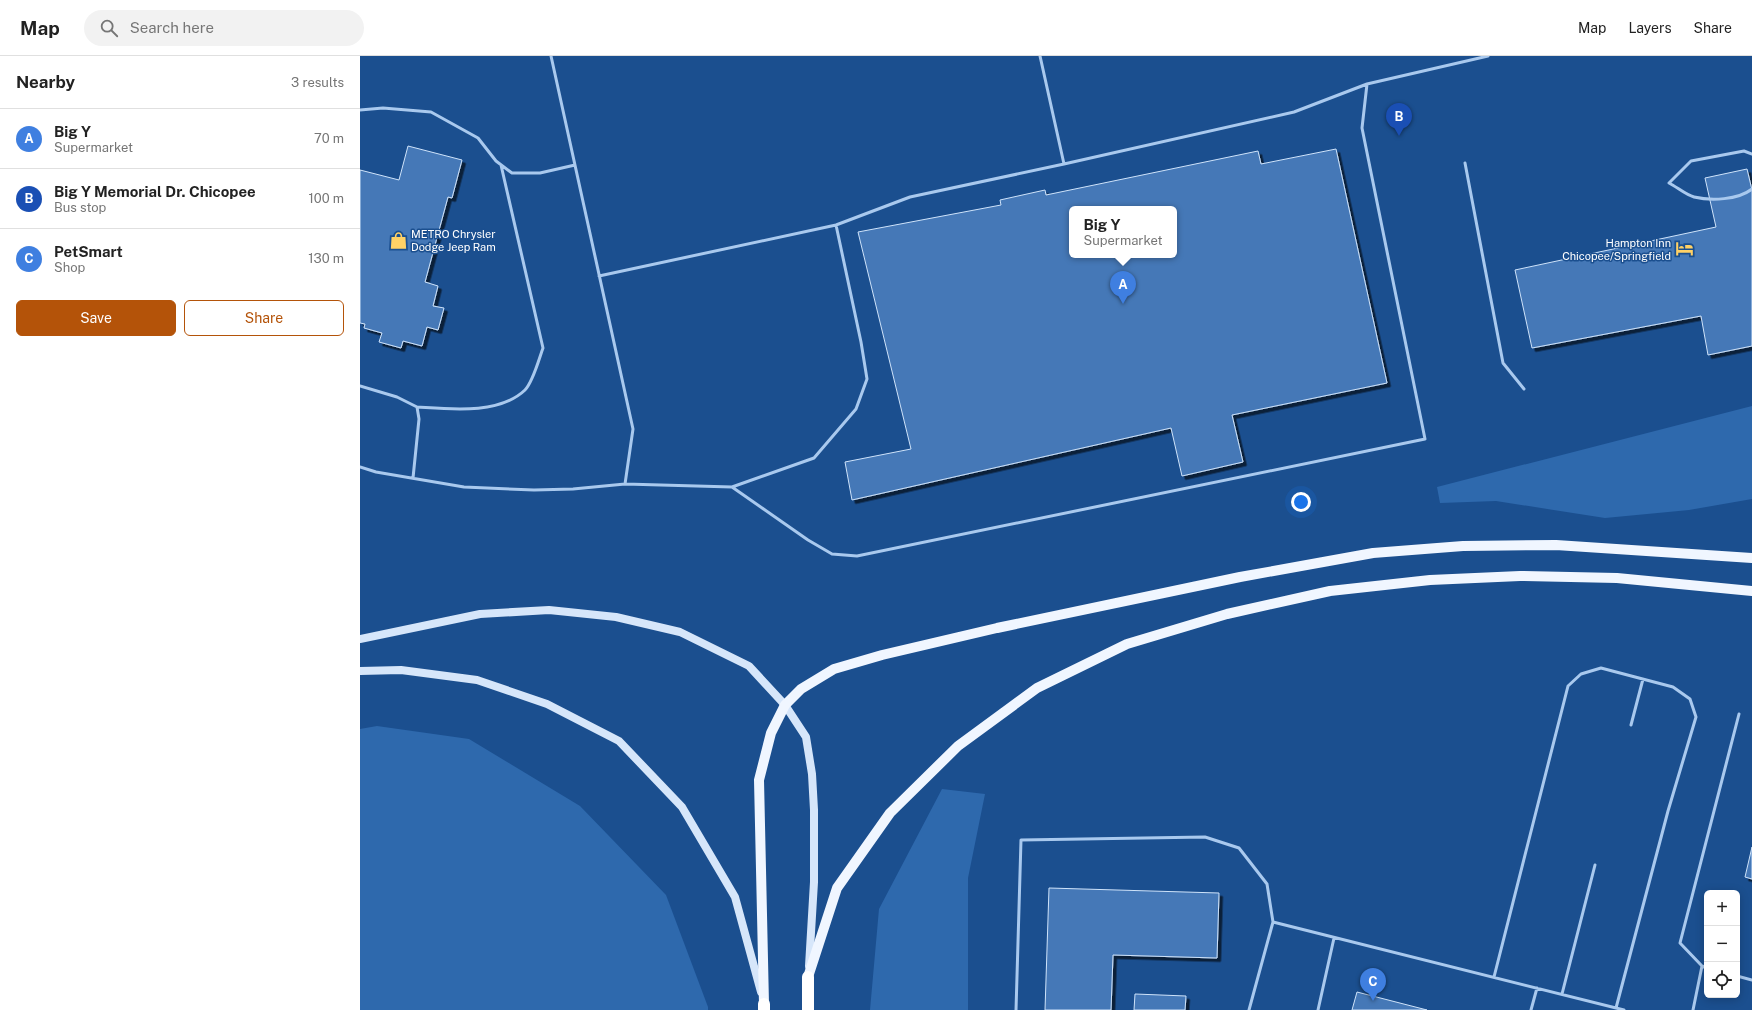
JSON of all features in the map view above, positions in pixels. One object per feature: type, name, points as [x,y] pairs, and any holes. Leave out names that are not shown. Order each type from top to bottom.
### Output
[{"type":"highway","points":[[808,977],[808,1010]]},
{"type":"main road","points":[[764,1007],[759,780],[771,733],[785,705],[800,689],[834,669],[882,655],[1005,626],[1232,579],[1373,553],[1463,546],[1556,545],[1752,558]]},
{"type":"main road","points":[[808,977],[838,888],[890,813],[958,746],[1037,688],[1127,644],[1227,614],[1330,591],[1430,580],[1520,576],[1618,578],[1752,591]]},
{"type":"main road","points":[[360,639],[480,614],[550,610],[616,617],[680,632],[749,666],[785,705],[806,737],[812,774],[814,882],[808,977]]},
{"type":"main road","points":[[360,671],[401,670],[477,680],[547,704],[619,741],[682,807],[735,897],[764,1007]]},
{"type":"lane","points":[[551,56],[633,429],[625,484]]},
{"type":"lane","points":[[1040,56],[1064,164]]},
{"type":"lane","points":[[599,276],[836,225],[910,197],[1294,112],[1367,84],[1488,56]]},
{"type":"lane","points":[[732,487],[808,540],[832,554],[857,556],[1425,439],[1362,128],[1367,84]]},
{"type":"lane","points":[[360,110],[382,108],[431,112],[478,138],[496,162],[512,173],[540,173],[575,165]]},
{"type":"lane","points":[[1752,154],[1744,151],[1691,161],[1669,183],[1693,197],[1721,199],[1745,194],[1752,189]]},
{"type":"lane","points":[[1465,163],[1503,363],[1524,389]]},
{"type":"lane","points":[[360,386],[397,397],[417,407],[451,409],[483,408],[504,403],[525,390],[536,369],[543,348],[501,165]]},
{"type":"lane","points":[[360,467],[376,472],[464,487],[534,490],[573,489],[625,484],[732,487],[814,458],[856,409],[867,380],[861,342],[836,225]]},
{"type":"lane","points":[[413,478],[419,419],[417,407]]},
{"type":"lane","points":[[1494,977],[1568,686],[1581,674],[1601,668],[1673,687],[1690,699],[1696,717],[1668,811],[1616,1008]]},
{"type":"lane","points":[[1631,725],[1643,679]]},
{"type":"lane","points":[[1693,1010],[1702,966],[1680,943],[1739,714]]},
{"type":"lane","points":[[1016,1010],[1021,840],[1205,837],[1239,848],[1267,884],[1273,922],[1249,1010]]},
{"type":"lane","points":[[1562,994],[1595,865]]},
{"type":"lane","points":[[1273,922],[1624,1010]]},
{"type":"lane","points":[[1318,1010],[1334,938]]},
{"type":"lane","points":[[1740,977],[1752,980]]},
{"type":"lane","points":[[1531,1010],[1537,988]]},
{"type":"shaded area","points":[[1752,406],[1752,499],[1689,510],[1605,518],[1496,501],[1440,503],[1437,487]]},
{"type":"shaded area","points":[[377,726],[469,739],[580,806],[666,895],[708,1010],[360,1010],[360,729]]},
{"type":"shaded area","points":[[942,789],[985,794],[968,878],[968,1010],[870,1010],[879,909]]},
{"type":"building","name":"METRO Chrysler Dodge Jeep Ram","points":[[408,146],[462,160],[452,198],[448,197],[425,282],[438,286],[433,306],[444,308],[438,330],[427,327],[422,346],[403,341],[401,348],[379,342],[382,333],[364,328],[365,324],[360,323],[360,170],[399,180]]},
{"type":"building","points":[[1336,149],[1387,383],[1232,415],[1243,462],[1182,476],[1171,428],[852,500],[845,462],[911,449],[858,232],[1001,205],[1000,200],[1045,190],[1046,195],[1258,151],[1261,164]]},
{"type":"building","name":"Hampton Inn Chicopee/Springfield","points":[[1747,169],[1752,190],[1752,346],[1708,355],[1701,316],[1532,348],[1515,270],[1716,227],[1705,178]]},
{"type":"building","points":[[1752,847],[1752,879],[1745,877]]},
{"type":"building","points":[[1049,888],[1219,893],[1217,958],[1113,955],[1111,1010],[1045,1010]]},
{"type":"building","points":[[1357,992],[1427,1010],[1352,1010]]},
{"type":"building","points":[[1135,994],[1186,996],[1185,1010],[1134,1010]]},
{"type":"place","name":"Big Y Memorial Dr. Chicopee","points":[[1399,136]]},
{"type":"place","name":"METRO Chrysler Dodge Jeep Ram","points":[[398,240]]},
{"type":"place","name":"Hampton Inn Chicopee/Springfield","points":[[1684,249]]},
{"type":"place","name":"Big Y","points":[[1123,304]]},
{"type":"place","name":"PetSmart","points":[[1373,1001]]}]
